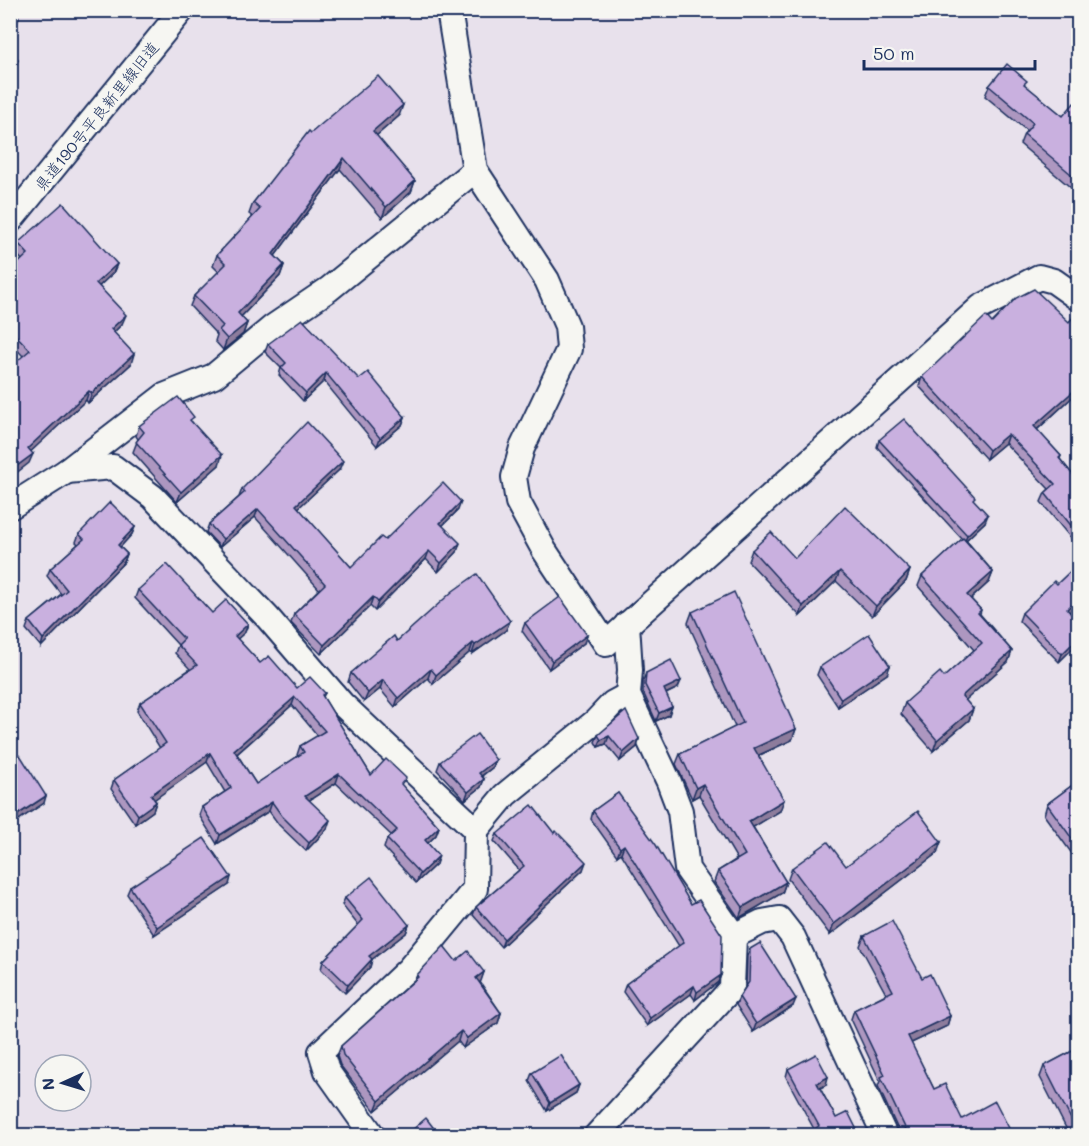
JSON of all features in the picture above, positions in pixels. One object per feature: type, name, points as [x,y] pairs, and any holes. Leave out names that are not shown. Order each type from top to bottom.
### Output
[{"type":"street","name":"県道190号平良新里線旧道","points":[[10,221],[182,10]]},
{"type":"street","points":[[449,10],[475,170],[547,280],[567,326],[569,349],[522,448],[514,477],[518,502],[544,550],[606,644],[981,307],[1039,277],[1054,281],[1078,298]]},
{"type":"street","points":[[10,507],[67,471],[164,396],[214,376],[273,327],[329,289],[475,170]]},
{"type":"street","points":[[67,471],[112,467],[153,497],[268,618],[342,704],[476,830]]},
{"type":"street","points":[[596,1136],[732,988],[734,936],[687,869],[680,811],[628,694],[630,670],[627,624]]},
{"type":"street","points":[[373,1136],[327,1071],[321,1052],[409,969],[475,889],[476,830],[506,795],[596,721],[613,703],[628,694]]},
{"type":"street","points":[[734,936],[762,922],[779,919],[793,937],[885,1136]]},
{"type":"building","points":[[10,10],[19,17],[10,28]]},
{"type":"building","points":[[10,53],[18,60],[10,68]]},
{"type":"building","points":[[1007,64],[1027,81],[1024,84],[1063,116],[1074,103],[1078,107],[1078,180],[1024,134],[1033,123],[989,86]]},
{"type":"building","points":[[378,76],[403,105],[373,131],[415,181],[386,207],[344,158],[273,254],[284,265],[238,313],[247,323],[227,339],[219,330],[223,326],[194,296],[226,264],[217,255],[260,209],[253,203],[309,131],[311,133]]},
{"type":"building","points":[[63,203],[117,264],[96,283],[126,315],[111,329],[134,354],[92,393],[89,391],[28,448],[33,454],[10,471],[10,367],[30,350],[10,329],[10,271],[28,254],[18,243]]},
{"type":"building","points":[[1034,289],[1069,322],[1078,312],[1078,387],[1034,426],[1061,456],[1059,458],[1078,481],[1078,534],[1045,493],[1055,484],[1008,434],[989,450],[922,377],[986,316],[992,323],[1016,298]]},
{"type":"building","points":[[302,319],[359,379],[368,372],[405,417],[380,438],[326,373],[306,393],[281,368],[286,363],[268,344]]},
{"type":"building","points":[[178,397],[194,417],[190,420],[222,455],[181,492],[136,442],[144,432],[139,426]]},
{"type":"building","points":[[904,419],[975,497],[973,499],[988,515],[967,535],[879,440]]},
{"type":"building","points":[[307,422],[343,461],[296,505],[351,567],[381,537],[385,540],[443,483],[461,502],[440,523],[460,543],[441,563],[429,551],[378,602],[373,597],[324,645],[294,614],[325,584],[258,509],[223,539],[209,524],[245,492],[242,489]]},
{"type":"building","points":[[110,502],[135,527],[118,545],[127,554],[43,639],[29,621],[67,590],[50,569],[84,539],[79,534]]},
{"type":"building","points":[[845,506],[910,570],[876,606],[840,571],[803,606],[752,550],[771,532],[795,558]]},
{"type":"building","points":[[963,538],[993,572],[967,595],[981,610],[978,613],[1012,651],[962,696],[973,709],[937,740],[905,703],[940,672],[944,677],[982,643],[922,576]]},
{"type":"building","points":[[167,564],[212,613],[226,600],[248,624],[235,636],[260,663],[269,656],[297,688],[310,677],[325,693],[322,695],[371,775],[386,759],[406,778],[401,784],[439,827],[425,840],[439,856],[420,874],[387,839],[397,830],[339,774],[305,796],[330,820],[309,843],[282,816],[272,802],[220,835],[202,807],[231,788],[210,753],[151,795],[156,802],[138,815],[114,780],[166,743],[140,703],[197,665],[178,645],[184,639],[138,590]],"holes":[[[295,697],[325,731],[300,746],[304,752],[256,784],[234,750]]]},
{"type":"building","points":[[1078,564],[1078,598],[1067,609],[1078,622],[1078,638],[1062,654],[1022,613],[1054,581],[1057,584]]},
{"type":"building","points":[[477,574],[510,621],[475,645],[473,643],[436,675],[431,669],[398,698],[383,680],[368,693],[351,673],[394,636],[397,641],[453,591]]},
{"type":"building","points":[[734,592],[796,729],[754,748],[784,800],[749,821],[786,882],[743,907],[718,871],[745,855],[703,784],[696,788],[680,754],[743,723],[692,612]]},
{"type":"building","points":[[560,597],[587,635],[552,661],[525,623]]},
{"type":"building","points":[[869,634],[890,666],[841,699],[820,667]]},
{"type":"building","points":[[671,660],[681,681],[664,689],[672,707],[659,713],[645,685],[646,673]]},
{"type":"building","points":[[626,711],[639,739],[623,753],[609,736],[601,740],[598,735]]},
{"type":"building","points":[[477,734],[496,760],[479,773],[484,779],[468,792],[440,762]]},
{"type":"building","points":[[20,755],[46,796],[14,817],[10,812],[10,762]]},
{"type":"building","points":[[1078,781],[1078,847],[1047,804]]},
{"type":"building","points":[[618,793],[656,845],[691,904],[699,900],[722,935],[721,975],[697,992],[694,986],[650,1018],[626,984],[684,942],[624,845],[620,848],[593,811]]},
{"type":"building","points":[[532,805],[554,833],[556,831],[586,862],[504,939],[476,907],[524,866],[497,834]]},
{"type":"building","points":[[918,811],[941,842],[834,924],[792,868],[828,842],[846,866]]},
{"type":"building","points":[[204,838],[231,877],[157,927],[130,887]]},
{"type":"building","points":[[371,877],[409,925],[369,956],[372,959],[348,985],[323,961],[363,920],[345,898]]},
{"type":"building","points":[[892,921],[922,978],[930,974],[950,1016],[908,1036],[934,1089],[945,1084],[962,1119],[995,1101],[1013,1136],[909,1136],[881,1077],[885,1075],[854,1010],[893,991],[864,936]]},
{"type":"building","points":[[760,943],[796,999],[756,1024],[739,997],[749,982],[750,949]]},
{"type":"building","points":[[444,946],[456,961],[468,951],[484,972],[476,978],[501,1013],[467,1038],[461,1031],[379,1101],[343,1055],[341,1046],[418,977],[417,975]]},
{"type":"building","points":[[1078,1048],[1078,1133],[1044,1066]]},
{"type":"building","points":[[816,1054],[828,1077],[817,1083],[836,1118],[848,1112],[860,1136],[820,1136],[816,1128],[819,1126],[788,1069]]},
{"type":"building","points":[[561,1055],[579,1085],[550,1103],[532,1073]]},
{"type":"building","points":[[426,1118],[438,1136],[415,1136],[411,1131]]}]
